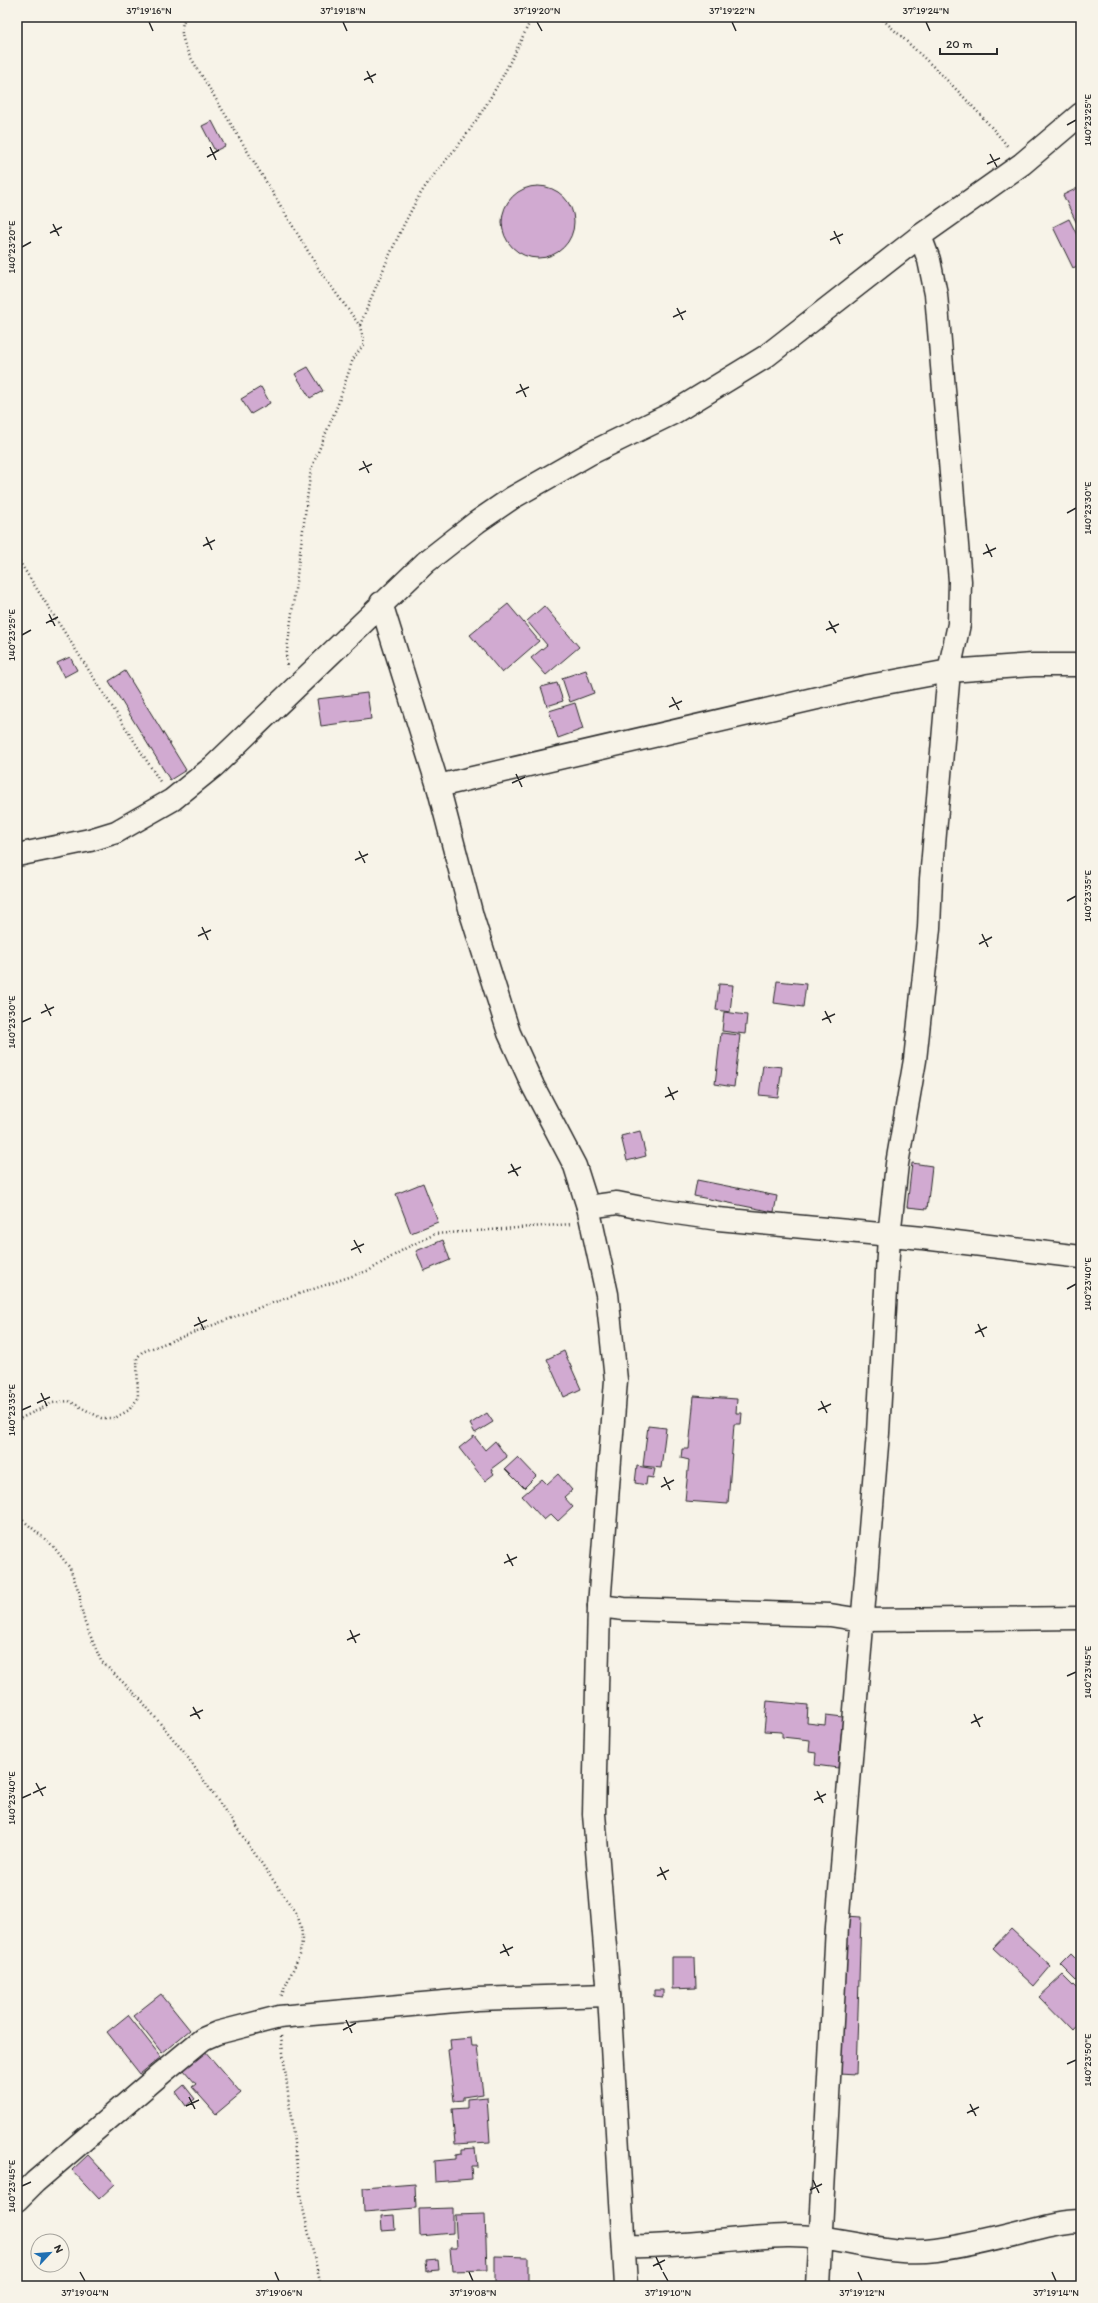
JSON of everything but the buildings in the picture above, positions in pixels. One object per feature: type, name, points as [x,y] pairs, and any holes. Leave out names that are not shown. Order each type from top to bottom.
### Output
[{"type":"street","points":[[17,855],[90,840],[116,832],[172,800],[214,766],[381,603],[426,562],[512,498],[592,453],[673,413],[765,357],[920,236],[1022,164],[1081,114]]},
{"type":"street","points":[[818,2286],[837,1927],[878,1433],[889,1236],[897,1164],[915,1060],[928,928],[930,878],[950,671],[959,624],[960,581],[936,294],[929,260],[920,236]]},
{"type":"street","points":[[381,603],[438,786],[472,916],[509,1033],[533,1086],[575,1166],[590,1215],[607,1294],[616,1380],[599,1606],[594,1814],[609,1995],[626,2286]]},
{"type":"street","points":[[438,786],[869,686],[950,671],[1032,665],[1081,665]]},
{"type":"street","points":[[590,1215],[617,1203],[718,1219],[923,1238],[1081,1257]]},
{"type":"street","points":[[599,1606],[632,1609],[830,1615],[862,1620],[1081,1618]]},
{"type":"street","points":[[17,2200],[34,2182],[203,2039],[217,2033],[279,2017],[476,1999],[609,1995]]},
{"type":"street","points":[[624,2246],[657,2247],[786,2236],[820,2237],[858,2246],[896,2251],[935,2250],[985,2241],[1067,2221],[1081,2221]]},
{"type":"path","points":[[186,17],[182,24],[182,36],[188,53],[320,271],[360,326],[364,344],[353,359],[338,404],[311,469],[286,658],[289,694]]},
{"type":"path","points":[[360,326],[385,266],[418,198],[432,177],[469,131],[509,66],[532,17]]},
{"type":"path","points":[[880,17],[946,77],[979,111],[1022,164]]},
{"type":"path","points":[[17,558],[172,800]]},
{"type":"path","points":[[17,1420],[53,1403],[69,1401],[101,1418],[116,1418],[129,1410],[138,1398],[137,1358],[142,1352],[266,1306],[370,1270],[406,1248],[435,1234],[590,1215]]},
{"type":"path","points":[[17,1515],[53,1546],[70,1568],[80,1595],[80,1603],[85,1623],[100,1661],[140,1699],[184,1752],[296,1913],[303,1929],[301,1950],[281,1997],[279,2017],[301,2200],[321,2286]]}]
